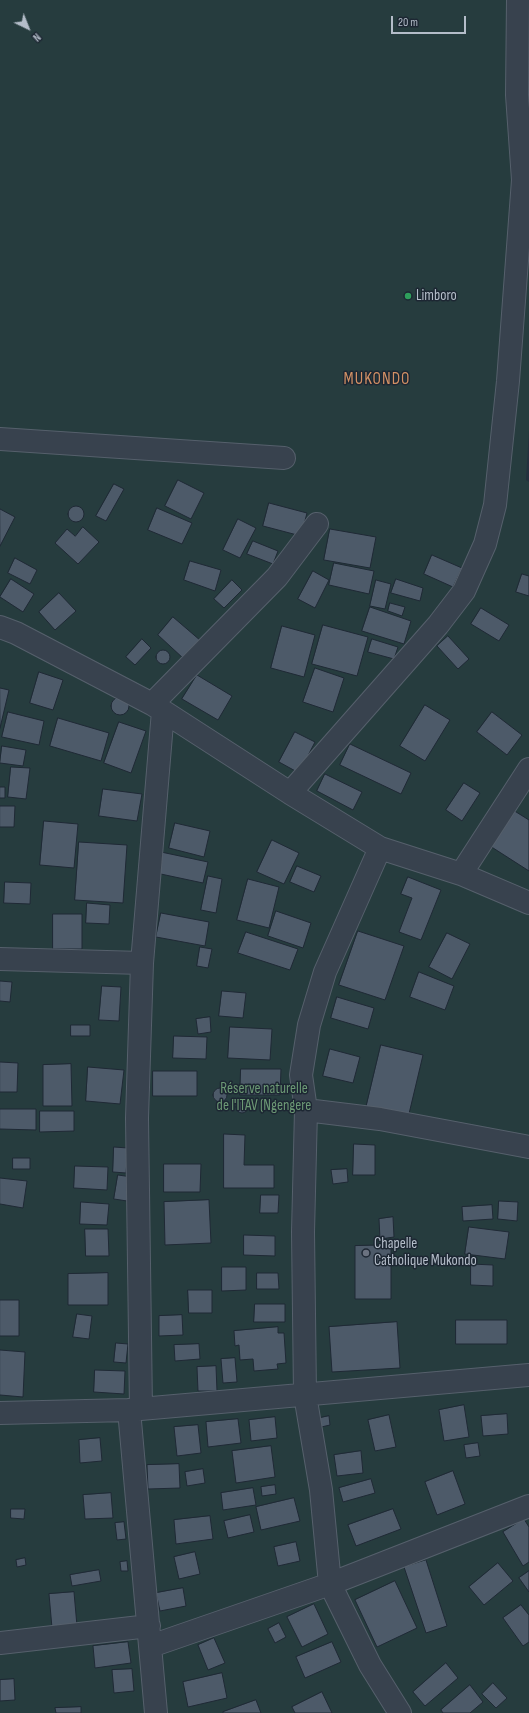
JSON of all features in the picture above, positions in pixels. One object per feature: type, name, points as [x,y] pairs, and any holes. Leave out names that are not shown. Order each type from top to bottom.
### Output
[{"type":"street","points":[[290,793],[442,619],[464,591],[485,544],[495,505],[508,381],[523,180],[517,95],[518,0]]},
{"type":"street","points":[[0,439],[284,458]]},
{"type":"street","points":[[156,1713],[135,1410],[137,1118],[142,963],[158,708],[276,577],[317,524]]},
{"type":"street","points":[[0,627],[16,633],[158,708],[290,793],[380,848],[461,874],[529,903]]},
{"type":"street","points":[[461,874],[529,769]]},
{"type":"street","points":[[380,848],[325,972],[309,1025],[301,1075],[306,1110],[303,1232],[305,1395],[321,1490],[330,1584],[370,1665],[400,1713]]},
{"type":"street","points":[[0,959],[142,963]]},
{"type":"street","points":[[306,1110],[380,1119],[529,1147]]},
{"type":"street","points":[[0,1413],[135,1410],[529,1375]]},
{"type":"street","points":[[0,1643],[150,1636],[330,1584],[529,1506]]},
{"type":"green space","name":"Réserve naturelle de l'ITAV (Ngengere","points":[[0,0],[529,0],[529,431],[526,480],[529,482],[529,1713],[0,1713]]},
{"type":"building","points":[[178,480],[204,493],[191,519],[165,506]]},
{"type":"building","points":[[114,484],[124,489],[106,521],[96,516]]},
{"type":"building","points":[[269,503],[307,513],[301,536],[263,526]]},
{"type":"building","points":[[76,506],[83,511],[84,514],[79,521],[76,522],[69,517],[68,514],[73,507]]},
{"type":"building","points":[[157,508],[192,523],[182,544],[148,530]]},
{"type":"building","points":[[0,509],[15,517],[0,546]]},
{"type":"building","points":[[238,519],[256,528],[240,558],[223,550]]},
{"type":"building","points":[[83,527],[99,542],[78,564],[55,543],[67,529],[75,536]]},
{"type":"building","points":[[330,529],[376,537],[370,568],[324,560]]},
{"type":"building","points":[[253,541],[278,551],[273,564],[247,554]]},
{"type":"building","points":[[432,555],[462,568],[453,587],[424,574]]},
{"type":"building","points":[[15,558],[37,570],[30,584],[8,573]]},
{"type":"building","points":[[190,561],[221,570],[215,591],[184,580]]},
{"type":"building","points":[[334,563],[374,571],[369,594],[329,585]]},
{"type":"building","points":[[313,571],[329,580],[315,608],[298,599]]},
{"type":"building","points":[[522,574],[529,576],[529,596],[516,592]]},
{"type":"building","points":[[11,579],[34,594],[23,612],[0,597]]},
{"type":"building","points":[[396,579],[423,588],[420,601],[391,593]]},
{"type":"building","points":[[232,580],[242,590],[224,608],[214,599]]},
{"type":"building","points":[[376,580],[391,584],[385,609],[370,606]]},
{"type":"building","points":[[59,593],[76,611],[55,630],[39,612]]},
{"type":"building","points":[[390,603],[405,607],[402,616],[388,611]]},
{"type":"building","points":[[370,607],[411,621],[404,644],[362,631]]},
{"type":"building","points":[[481,608],[509,625],[499,641],[471,624]]},
{"type":"building","points":[[173,617],[201,641],[184,659],[158,635]]},
{"type":"building","points":[[323,625],[368,637],[357,676],[312,664]]},
{"type":"building","points":[[282,626],[315,635],[304,677],[271,668]]},
{"type":"building","points":[[448,636],[469,659],[458,669],[437,646]]},
{"type":"building","points":[[142,639],[151,648],[135,665],[126,657]]},
{"type":"building","points":[[372,639],[398,647],[394,659],[368,652]]},
{"type":"building","points":[[160,650],[166,650],[170,654],[170,660],[166,664],[160,664],[156,660],[156,654]]},
{"type":"building","points":[[315,668],[344,678],[333,712],[303,702]]},
{"type":"building","points":[[39,672],[63,680],[53,710],[30,703]]},
{"type":"building","points":[[197,675],[232,696],[218,720],[182,699]]},
{"type":"building","points":[[0,688],[9,690],[0,728]]},
{"type":"building","points":[[120,697],[126,700],[129,706],[126,712],[120,715],[114,712],[111,706],[114,700]]},
{"type":"building","points":[[425,705],[450,720],[425,761],[400,746]]},
{"type":"building","points":[[8,712],[44,721],[39,745],[2,737]]},
{"type":"building","points":[[492,712],[522,735],[507,755],[477,732]]},
{"type":"building","points":[[58,718],[109,733],[101,761],[50,746]]},
{"type":"building","points":[[119,722],[146,731],[131,773],[104,763]]},
{"type":"building","points":[[295,732],[315,742],[299,773],[279,762]]},
{"type":"building","points":[[350,744],[411,773],[401,794],[340,765]]},
{"type":"building","points":[[2,746],[26,750],[23,766],[0,763]]},
{"type":"building","points":[[11,767],[30,768],[26,799],[8,797]]},
{"type":"building","points":[[325,774],[362,792],[353,810],[317,791]]},
{"type":"building","points":[[464,783],[480,793],[462,821],[446,810]]},
{"type":"building","points":[[0,787],[5,787],[5,798],[0,798]]},
{"type":"building","points":[[103,789],[142,794],[137,821],[99,816]]},
{"type":"building","points":[[0,806],[15,806],[14,827],[0,827]]},
{"type":"building","points":[[513,810],[529,820],[529,871],[490,846]]},
{"type":"building","points":[[44,821],[78,824],[74,868],[40,865]]},
{"type":"building","points":[[175,823],[210,831],[204,857],[169,848]]},
{"type":"building","points":[[272,840],[299,853],[284,884],[257,872]]},
{"type":"building","points":[[79,842],[127,845],[123,903],[75,900]]},
{"type":"building","points":[[161,852],[208,862],[203,883],[156,873]]},
{"type":"building","points":[[297,866],[321,876],[314,892],[290,882]]},
{"type":"building","points":[[208,876],[222,879],[216,913],[201,910]]},
{"type":"building","points":[[408,877],[441,890],[421,940],[399,932],[412,898],[401,894]]},
{"type":"building","points":[[248,879],[279,887],[269,928],[237,920]]},
{"type":"building","points":[[5,882],[31,883],[30,904],[4,903]]},
{"type":"building","points":[[87,903],[110,905],[109,924],[86,923]]},
{"type":"building","points":[[276,911],[311,923],[303,948],[268,936]]},
{"type":"building","points":[[161,913],[209,922],[205,946],[156,937]]},
{"type":"building","points":[[53,914],[82,914],[82,949],[53,949]]},
{"type":"building","points":[[358,931],[404,946],[385,1000],[339,985]]},
{"type":"building","points":[[246,932],[298,949],[290,970],[238,953]]},
{"type":"building","points":[[447,933],[470,944],[452,979],[429,967]]},
{"type":"building","points":[[200,947],[212,949],[208,968],[197,966]]},
{"type":"building","points":[[419,972],[454,986],[445,1010],[410,997]]},
{"type":"building","points":[[0,981],[12,982],[10,1002],[0,1001]]},
{"type":"building","points":[[102,986],[121,987],[119,1021],[99,1020]]},
{"type":"building","points":[[222,991],[246,993],[243,1018],[219,1016]]},
{"type":"building","points":[[337,997],[374,1008],[368,1029],[331,1018]]},
{"type":"building","points":[[210,1017],[211,1032],[198,1034],[196,1019]]},
{"type":"building","points":[[71,1025],[90,1025],[90,1036],[71,1036]]},
{"type":"building","points":[[230,1027],[272,1029],[270,1060],[228,1058]]},
{"type":"building","points":[[174,1036],[207,1037],[206,1059],[173,1058]]},
{"type":"building","points":[[381,1045],[423,1055],[408,1118],[366,1108]]},
{"type":"building","points":[[330,1049],[360,1057],[353,1083],[323,1076]]},
{"type":"building","points":[[0,1062],[18,1063],[17,1092],[0,1092]]},
{"type":"building","points":[[71,1064],[72,1106],[43,1106],[43,1065]]},
{"type":"building","points":[[88,1067],[124,1070],[120,1104],[86,1101]]},
{"type":"building","points":[[241,1069],[281,1069],[280,1095],[240,1095]]},
{"type":"building","points":[[153,1071],[197,1071],[197,1096],[153,1096]]},
{"type":"building","points":[[220,1088],[225,1090],[227,1095],[225,1100],[220,1102],[215,1100],[213,1095],[215,1090]]},
{"type":"building","points":[[240,1101],[244,1101],[248,1107],[244,1113],[240,1113],[236,1109],[236,1105]]},
{"type":"building","points":[[0,1109],[36,1109],[36,1130],[0,1129]]},
{"type":"building","points":[[40,1111],[74,1111],[74,1131],[40,1132]]},
{"type":"building","points":[[224,1134],[245,1135],[244,1165],[274,1165],[274,1188],[224,1188]]},
{"type":"building","points":[[354,1144],[375,1145],[375,1175],[353,1175]]},
{"type":"building","points":[[114,1147],[128,1148],[126,1173],[113,1172]]},
{"type":"building","points":[[13,1158],[30,1158],[30,1169],[13,1169]]},
{"type":"building","points":[[164,1164],[201,1164],[200,1192],[164,1192]]},
{"type":"building","points":[[75,1166],[108,1167],[107,1190],[74,1188]]},
{"type":"building","points":[[347,1169],[348,1182],[333,1184],[331,1170]]},
{"type":"building","points":[[118,1175],[132,1177],[127,1201],[114,1199]]},
{"type":"building","points":[[0,1178],[27,1181],[23,1208],[0,1204]]},
{"type":"building","points":[[261,1195],[279,1195],[278,1213],[260,1213]]},
{"type":"building","points":[[209,1200],[211,1243],[165,1245],[164,1202]]},
{"type":"building","points":[[499,1201],[518,1202],[517,1221],[498,1219]]},
{"type":"building","points":[[81,1202],[109,1204],[107,1225],[80,1224]]},
{"type":"building","points":[[492,1205],[493,1219],[463,1221],[462,1207]]},
{"type":"building","points":[[393,1217],[394,1237],[380,1239],[379,1219]]},
{"type":"building","points":[[469,1227],[509,1232],[505,1259],[465,1254]]},
{"type":"building","points":[[85,1229],[108,1229],[109,1256],[86,1256]]},
{"type":"building","points":[[244,1235],[275,1236],[275,1256],[244,1255]]},
{"type":"building","points":[[391,1245],[391,1299],[355,1299],[355,1246]]},
{"type":"building","points":[[471,1264],[493,1265],[493,1286],[471,1285]]},
{"type":"building","points":[[222,1267],[246,1267],[246,1290],[222,1291]]},
{"type":"building","points":[[108,1273],[108,1305],[68,1305],[68,1274]]},
{"type":"building","points":[[257,1273],[278,1273],[279,1289],[257,1289]]},
{"type":"building","points":[[188,1290],[212,1290],[212,1313],[189,1313]]},
{"type":"building","points":[[0,1300],[19,1300],[19,1336],[0,1336]]},
{"type":"building","points":[[255,1304],[285,1304],[285,1322],[254,1322]]},
{"type":"building","points":[[77,1314],[92,1316],[89,1339],[73,1337]]},
{"type":"building","points":[[182,1315],[183,1335],[159,1336],[159,1316]]},
{"type":"building","points":[[456,1320],[507,1320],[507,1344],[456,1344]]},
{"type":"building","points":[[397,1322],[400,1368],[332,1372],[329,1327]]},
{"type":"building","points":[[278,1327],[278,1333],[284,1333],[286,1363],[277,1364],[278,1369],[254,1371],[253,1359],[240,1360],[239,1345],[235,1346],[234,1331]]},
{"type":"building","points":[[116,1343],[128,1344],[126,1363],[114,1362]]},
{"type":"building","points":[[199,1344],[200,1359],[175,1361],[174,1345]]},
{"type":"building","points":[[0,1350],[25,1352],[23,1397],[0,1395]]},
{"type":"building","points":[[235,1358],[237,1382],[223,1383],[221,1359]]},
{"type":"building","points":[[216,1366],[217,1391],[198,1391],[197,1367]]},
{"type":"building","points":[[95,1370],[125,1371],[124,1394],[94,1392]]},
{"type":"building","points":[[464,1405],[469,1437],[444,1441],[439,1410]]},
{"type":"building","points":[[507,1414],[508,1434],[483,1436],[481,1416]]},
{"type":"building","points":[[389,1415],[396,1447],[375,1451],[368,1420]]},
{"type":"building","points":[[329,1416],[330,1425],[317,1428],[315,1419]]},
{"type":"building","points":[[275,1417],[277,1438],[251,1441],[249,1420]]},
{"type":"building","points":[[238,1419],[241,1443],[208,1447],[206,1422]]},
{"type":"building","points":[[198,1425],[201,1453],[177,1456],[174,1427]]},
{"type":"building","points":[[100,1438],[102,1461],[80,1463],[79,1440]]},
{"type":"building","points":[[478,1443],[480,1456],[466,1458],[464,1445]]},
{"type":"building","points":[[271,1446],[275,1477],[236,1483],[232,1451]]},
{"type":"building","points":[[361,1451],[363,1473],[337,1476],[334,1455]]},
{"type":"building","points":[[179,1464],[180,1488],[148,1489],[147,1465]]},
{"type":"building","points":[[203,1469],[205,1483],[187,1486],[185,1472]]},
{"type":"building","points":[[453,1471],[465,1504],[437,1515],[425,1482]]},
{"type":"building","points":[[371,1479],[375,1493],[343,1502],[339,1488]]},
{"type":"building","points":[[275,1485],[276,1494],[262,1496],[261,1487]]},
{"type":"building","points":[[253,1488],[256,1505],[223,1510],[221,1493]]},
{"type":"building","points":[[111,1493],[113,1518],[85,1519],[83,1495]]},
{"type":"building","points":[[294,1498],[300,1521],[261,1530],[256,1507]]},
{"type":"building","points":[[11,1509],[25,1509],[24,1519],[11,1518]]},
{"type":"building","points":[[393,1509],[401,1529],[356,1546],[348,1525]]},
{"type":"building","points":[[250,1515],[254,1532],[228,1538],[224,1521]]},
{"type":"building","points":[[210,1516],[213,1539],[176,1544],[174,1520]]},
{"type":"building","points":[[524,1519],[529,1527],[529,1562],[523,1566],[503,1532]]},
{"type":"building","points":[[124,1522],[126,1539],[117,1540],[115,1523]]},
{"type":"building","points":[[296,1542],[300,1561],[278,1566],[274,1547]]},
{"type":"building","points":[[195,1552],[200,1574],[179,1579],[174,1557]]},
{"type":"building","points":[[25,1558],[26,1565],[17,1567],[16,1560]]},
{"type":"building","points":[[426,1560],[447,1626],[426,1633],[404,1567]]},
{"type":"building","points":[[127,1561],[128,1571],[121,1571],[120,1562]]},
{"type":"building","points":[[498,1563],[513,1581],[484,1605],[469,1587]]},
{"type":"building","points":[[99,1570],[101,1581],[72,1586],[70,1575]]},
{"type":"building","points":[[529,1571],[529,1592],[519,1578]]},
{"type":"building","points":[[395,1581],[417,1628],[377,1647],[355,1600]]},
{"type":"building","points":[[183,1588],[186,1606],[160,1611],[156,1593]]},
{"type":"building","points":[[74,1592],[77,1626],[52,1628],[49,1594]]},
{"type":"building","points":[[314,1604],[328,1634],[302,1647],[287,1617]]},
{"type":"building","points":[[521,1605],[529,1615],[529,1642],[523,1646],[503,1618]]},
{"type":"building","points":[[279,1623],[286,1637],[275,1643],[268,1629]]},
{"type":"building","points":[[214,1638],[225,1663],[208,1670],[198,1645]]},
{"type":"building","points":[[128,1642],[131,1663],[95,1668],[93,1646]]},
{"type":"building","points":[[332,1642],[341,1662],[305,1678],[296,1657]]},
{"type":"building","points":[[446,1663],[458,1678],[425,1706],[413,1692]]},
{"type":"building","points":[[132,1669],[134,1691],[114,1693],[112,1670]]},
{"type":"building","points":[[222,1673],[227,1698],[188,1707],[183,1682]]},
{"type":"building","points":[[14,1679],[15,1700],[0,1701],[0,1680]]},
{"type":"building","points":[[493,1683],[507,1698],[496,1708],[482,1694]]},
{"type":"building","points":[[470,1685],[483,1702],[470,1713],[443,1713],[441,1710]]},
{"type":"building","points":[[322,1692],[332,1713],[295,1713],[292,1707]]},
{"type":"building","points":[[256,1700],[261,1713],[223,1713],[223,1712]]},
{"type":"building","points":[[81,1707],[81,1713],[56,1713],[55,1708]]},
{"type":"place","name":"Limboro","points":[[408,296]]},
{"type":"place","name":"Chapelle Catholique Mukondo","points":[[366,1253]]},
{"type":"district","name":"MUKONDO","points":[[377,380]]}]
